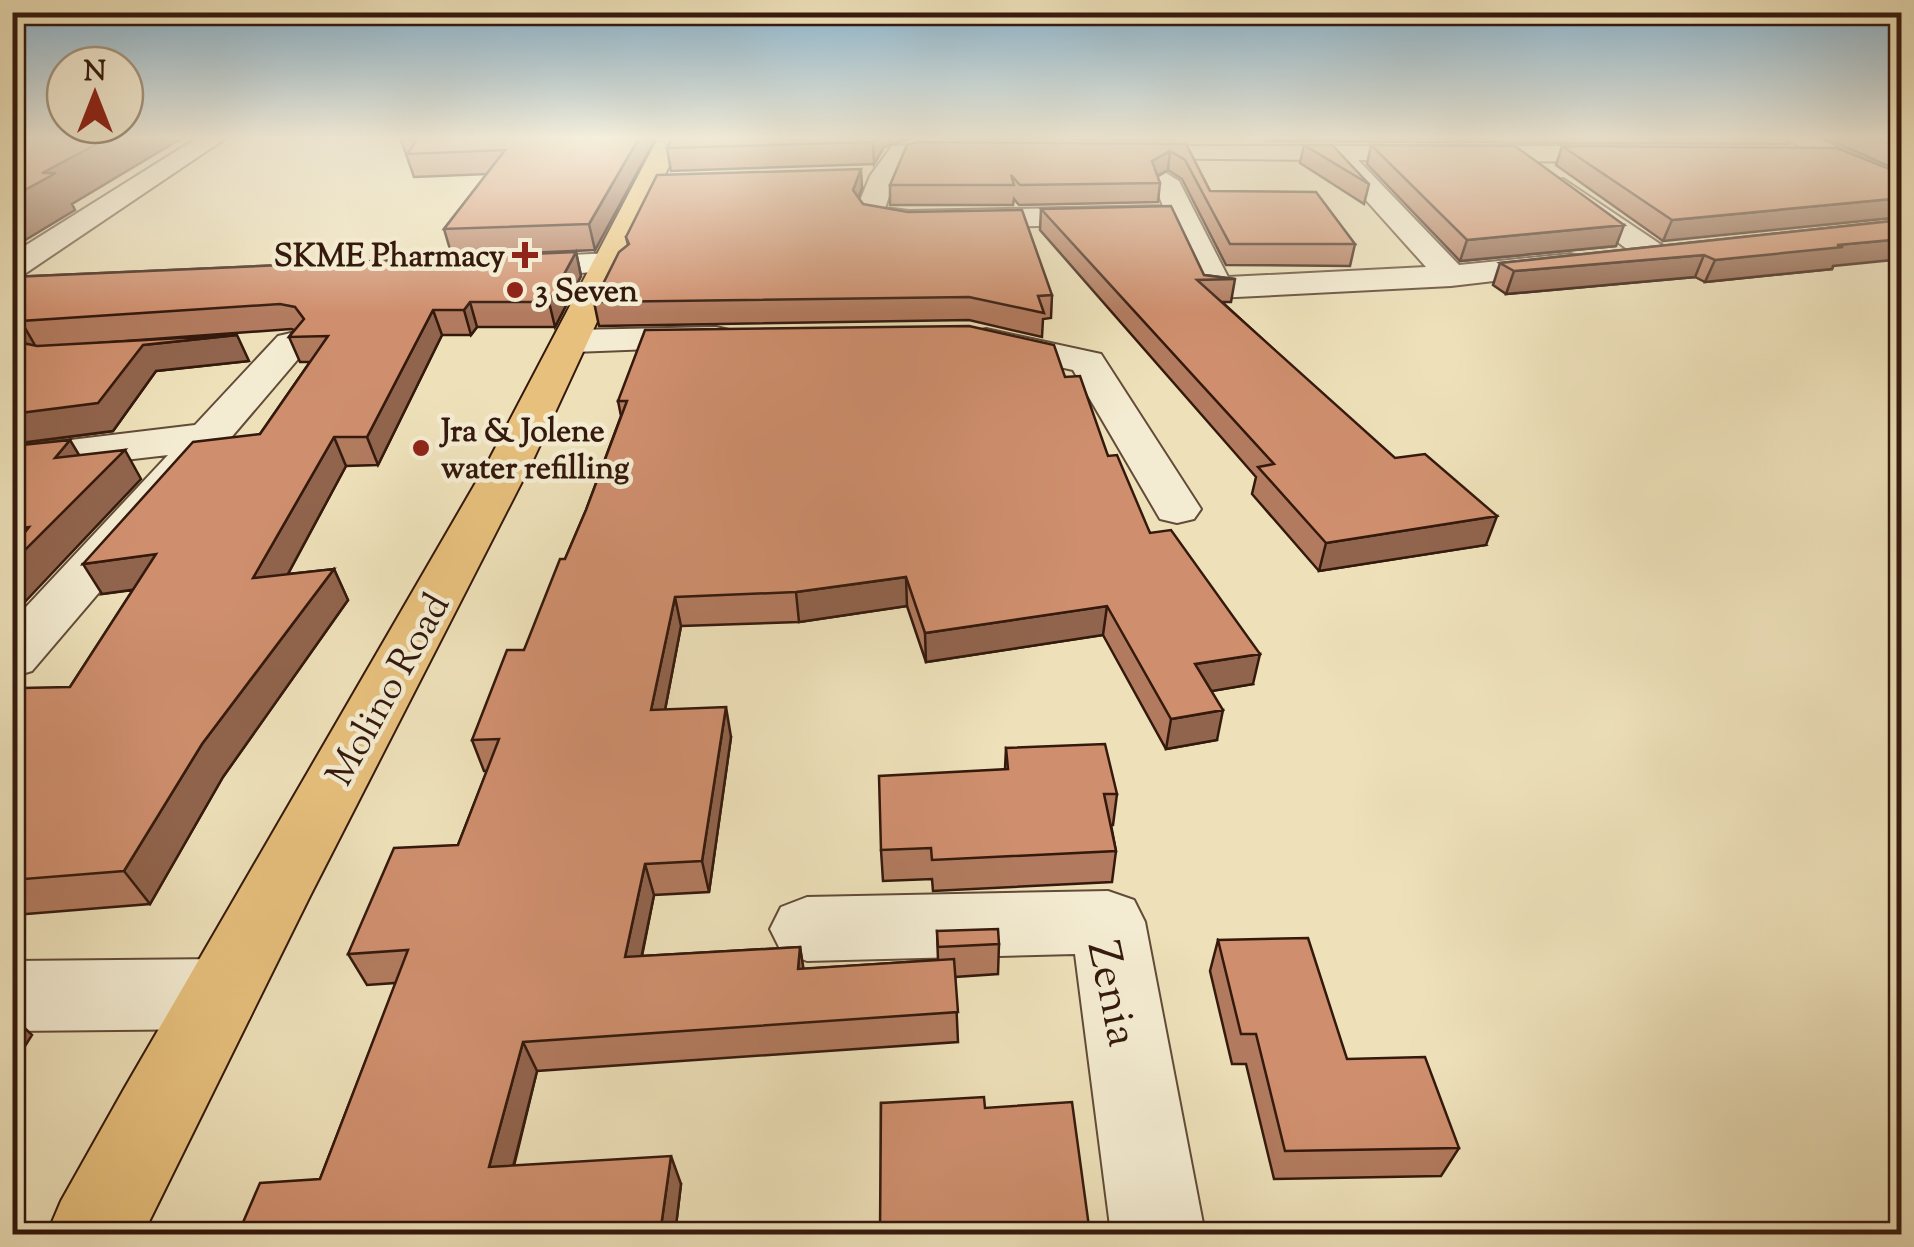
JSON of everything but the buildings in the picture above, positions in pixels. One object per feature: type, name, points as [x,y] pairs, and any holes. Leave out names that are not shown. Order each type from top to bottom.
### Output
[{"type":"main road","name":"Molino Road","points":[[94,1234],[221,994],[494,498],[644,196]]},
{"type":"street","points":[[12,268],[124,196]]},
{"type":"street","points":[[875,196],[871,208],[875,216],[887,218],[1178,214]]},
{"type":"street","points":[[1171,196],[1216,288],[1451,276],[1691,252]]},
{"type":"street","points":[[1378,196],[1451,276]]},
{"type":"street","points":[[1574,196],[1655,256]]},
{"type":"street","points":[[478,269],[614,263]]},
{"type":"street","points":[[12,288],[51,286]]},
{"type":"street","points":[[950,335],[969,334],[1087,362],[1177,509]]},
{"type":"street","points":[[574,341],[759,338]]},
{"type":"street","points":[[22,640],[291,344],[231,347]]},
{"type":"street","points":[[12,460],[207,437]]},
{"type":"street","name":"Zenia","points":[[807,929],[1108,922],[1158,1234]]},
{"type":"street","points":[[12,996],[221,994]]},
{"type":"place","name":"SKME Pharmacy","points":[[525,255]]},
{"type":"place","name":"3 Seven","points":[[515,290]]},
{"type":"place","name":"Jra & Jolene water refilling","points":[[421,448]]}]
